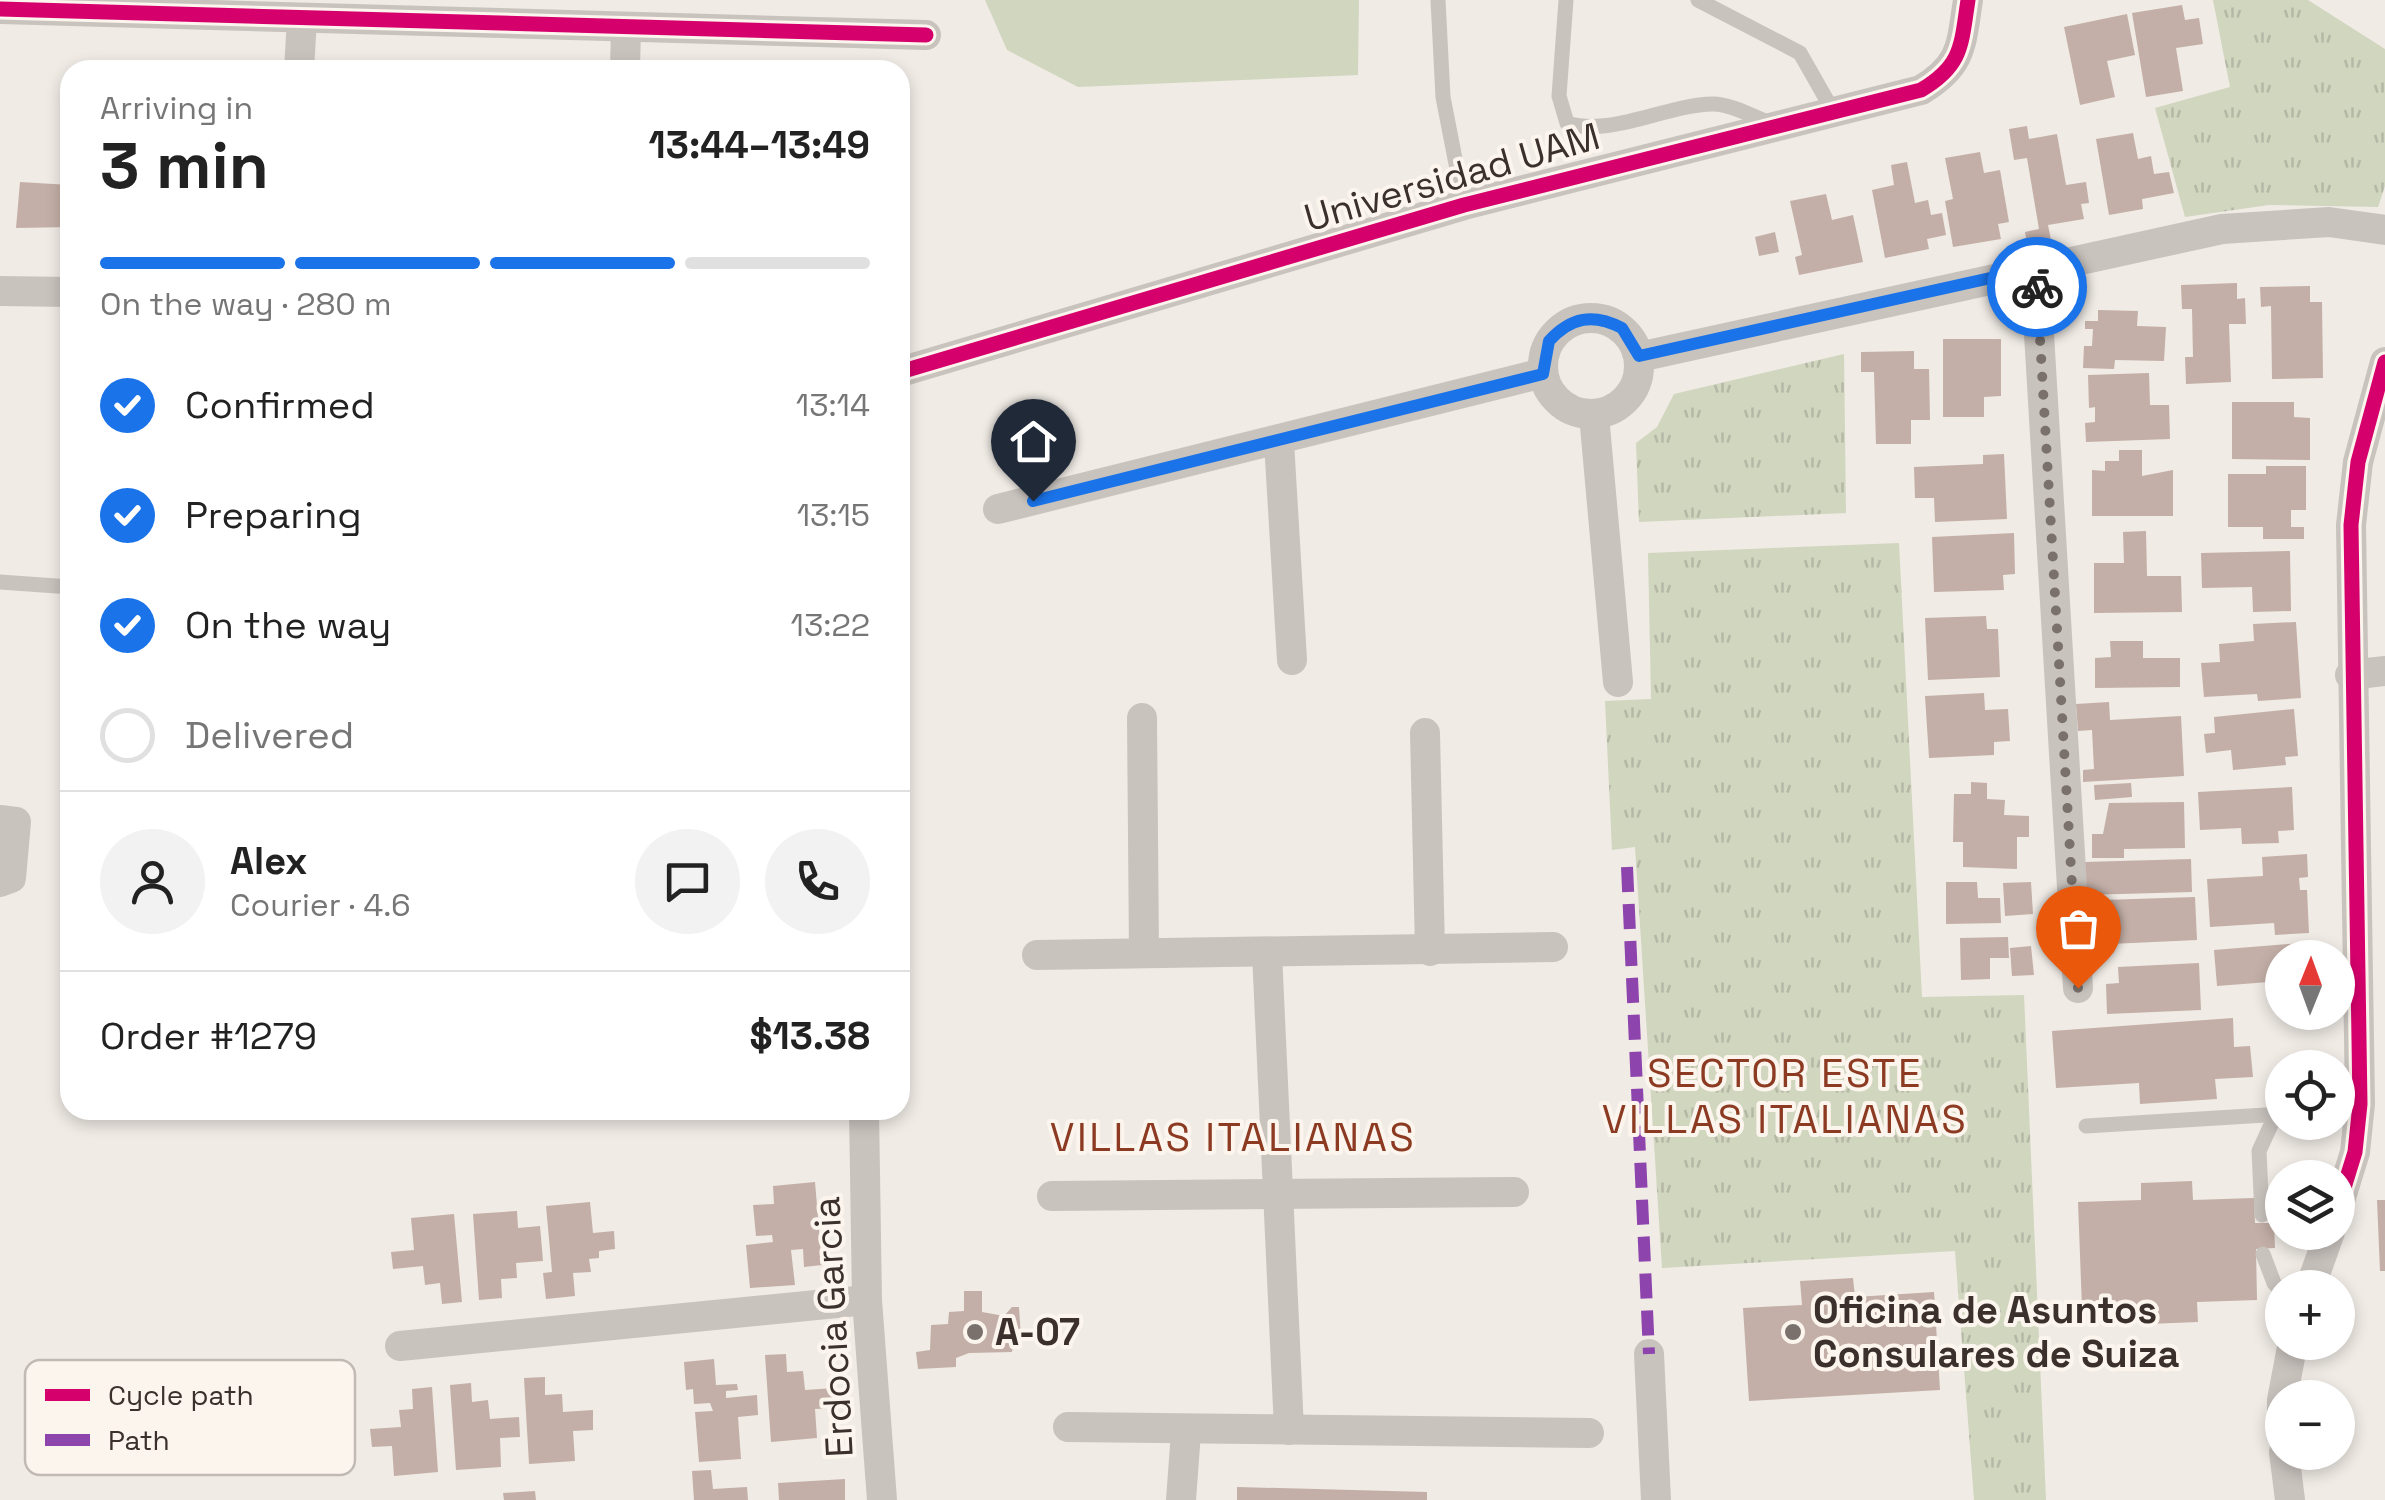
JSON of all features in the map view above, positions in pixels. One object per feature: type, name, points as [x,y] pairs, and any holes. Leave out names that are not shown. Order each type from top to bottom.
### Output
[{"type":"street","name":"Universidad UAM","points":[[910,369],[1464,205],[1921,90],[1948,73],[1962,40],[1968,0]]},
{"type":"street","points":[[0,10],[926,35]]},
{"type":"street","points":[[300,60],[302,18]]},
{"type":"street","points":[[625,60],[626,27]]},
{"type":"street","points":[[1639,356],[2222,229],[2329,222],[2385,230]]},
{"type":"street","points":[[2036,268],[2078,988]]},
{"type":"street","points":[[0,290],[60,292]]},
{"type":"street","points":[[1591,318],[1622,328],[1639,356],[1635,389],[1624,402],[1594,415],[1571,410],[1552,396],[1543,374],[1549,341],[1574,320],[1591,318]]},
{"type":"street","points":[[2351,1050],[2357,886],[2350,525],[2358,462],[2385,362]]},
{"type":"street","points":[[998,509],[1543,374]]},
{"type":"street","points":[[1594,415],[1618,682]]},
{"type":"street","points":[[1279,442],[1292,660]]},
{"type":"street","points":[[2350,675],[2385,670]]},
{"type":"street","points":[[1142,718],[1144,953]]},
{"type":"street","points":[[1425,733],[1430,952]]},
{"type":"street","points":[[0,820],[16,822],[11,878],[0,882]]},
{"type":"street","points":[[1037,955],[1553,948]]},
{"type":"street","points":[[1267,954],[1289,1430]]},
{"type":"street","name":"Erdocia Garcia","points":[[864,1120],[867,1300],[882,1500]]},
{"type":"street","points":[[1052,1196],[1514,1192]]},
{"type":"street","points":[[400,1346],[867,1300]]},
{"type":"street","points":[[1649,1354],[1656,1500]]},
{"type":"street","points":[[1068,1427],[1186,1432],[1589,1433]]},
{"type":"street","points":[[1181,1500],[1186,1432]]},
{"type":"street","points":[[2286,1470],[2290,1500]]},
{"type":"lane","points":[[1438,0],[1443,97],[1464,205]]},
{"type":"lane","points":[[1566,0],[1559,96],[1568,123],[1587,129],[1673,109],[1718,104],[1774,125]]},
{"type":"lane","points":[[1698,0],[1800,53],[1833,110]]},
{"type":"lane","points":[[0,582],[60,585]]},
{"type":"lane","points":[[2086,1126],[2265,1115]]},
{"type":"lane","points":[[2262,1216],[2260,1151],[2266,1140]]},
{"type":"lane","points":[[2263,1254],[2269,1270]]},
{"type":"green space","points":[[985,0],[1359,0],[1358,75],[1078,87],[1007,50]]},
{"type":"green space","points":[[2213,0],[2308,0],[2385,49],[2385,186],[2378,207],[2269,205],[2185,217],[2155,108],[2230,87]]},
{"type":"green space","points":[[1844,354],[1846,513],[1639,522],[1636,443],[1657,427],[1674,394]]},
{"type":"green space","points":[[1899,543],[1922,997],[2024,995],[2046,1500],[1974,1500],[1955,1251],[1662,1268],[1635,847],[1612,850],[1605,701],[1651,699],[1648,553]]},
{"type":"building","points":[[2182,5],[2185,20],[2199,18],[2203,44],[2176,48],[2183,91],[2146,97],[2132,13]]},
{"type":"building","points":[[2127,14],[2135,55],[2107,61],[2115,97],[2080,105],[2064,27]]},
{"type":"building","points":[[2027,126],[2029,139],[2057,134],[2066,185],[2086,182],[2089,203],[2081,204],[2084,219],[2048,225],[2052,245],[2028,249],[2025,232],[2039,229],[2027,158],[2014,160],[2009,129]]},
{"type":"building","points":[[2133,133],[2138,159],[2151,156],[2154,174],[2169,172],[2174,193],[2142,199],[2143,209],[2109,215],[2096,139]]},
{"type":"building","points":[[1980,152],[1984,173],[2000,170],[2009,222],[1998,224],[2001,239],[1953,247],[1945,201],[1953,199],[1945,158]]},
{"type":"building","points":[[1907,162],[1915,203],[1928,200],[1931,215],[1942,213],[1946,235],[1927,239],[1929,249],[1885,258],[1872,190],[1894,185],[1891,165]]},
{"type":"building","points":[[20,182],[60,184],[60,227],[16,228]]},
{"type":"building","points":[[1826,194],[1832,220],[1853,215],[1863,262],[1799,275],[1795,257],[1802,255],[1790,201]]},
{"type":"building","points":[[1775,232],[1779,252],[1759,256],[1755,237]]},
{"type":"building","points":[[2237,283],[2237,299],[2245,298],[2246,324],[2229,324],[2231,382],[2186,384],[2185,357],[2193,357],[2192,309],[2182,309],[2181,285]]},
{"type":"building","points":[[2310,286],[2310,302],[2322,302],[2323,378],[2272,379],[2271,306],[2261,307],[2260,287]]},
{"type":"building","points":[[2098,310],[2138,311],[2137,326],[2166,327],[2164,361],[2115,360],[2114,369],[2083,368],[2084,346],[2092,346],[2093,329],[2085,329],[2085,321],[2098,321]]},
{"type":"building","points":[[1943,339],[2001,339],[2001,396],[1984,397],[1984,417],[1943,417]]},
{"type":"building","points":[[1914,351],[1914,369],[1929,369],[1930,420],[1911,420],[1911,444],[1876,444],[1874,372],[1861,372],[1861,352]]},
{"type":"building","points":[[2149,373],[2150,405],[2169,405],[2170,439],[2086,442],[2085,423],[2095,422],[2095,407],[2089,408],[2088,375]]},
{"type":"building","points":[[2232,402],[2294,402],[2294,417],[2310,418],[2310,460],[2232,459]]},
{"type":"building","points":[[2119,450],[2142,450],[2142,476],[2173,470],[2173,516],[2092,516],[2092,470],[2105,471],[2105,461],[2119,461]]},
{"type":"building","points":[[2004,454],[2007,519],[1935,522],[1934,498],[1915,498],[1914,467],[1983,464],[1983,455]]},
{"type":"building","points":[[2266,466],[2306,466],[2306,510],[2291,510],[2291,527],[2304,527],[2304,539],[2263,539],[2263,527],[2228,527],[2228,474],[2266,474]]},
{"type":"building","points":[[2146,531],[2147,576],[2181,576],[2182,612],[2094,613],[2094,563],[2124,563],[2123,532]]},
{"type":"building","points":[[2014,533],[2015,574],[2003,575],[2004,590],[1934,592],[1932,537]]},
{"type":"building","points":[[2290,551],[2291,611],[2253,612],[2252,587],[2202,588],[2201,553]]},
{"type":"building","points":[[1986,616],[1987,629],[1998,629],[2000,677],[1928,680],[1925,618]]},
{"type":"building","points":[[2296,622],[2301,698],[2258,701],[2257,694],[2204,697],[2201,663],[2220,662],[2219,644],[2254,641],[2253,624]]},
{"type":"building","points":[[2110,641],[2143,641],[2143,658],[2180,658],[2180,687],[2095,688],[2095,658],[2111,657]]},
{"type":"building","points":[[1984,693],[1985,710],[2008,709],[2010,741],[1994,742],[1994,755],[1929,758],[1925,696]]},
{"type":"building","points":[[2109,702],[2110,720],[2181,716],[2184,776],[2083,782],[2083,770],[2094,769],[2092,730],[2078,731],[2076,704]]},
{"type":"building","points":[[2294,709],[2298,756],[2285,757],[2286,765],[2233,770],[2231,750],[2206,753],[2204,734],[2215,733],[2214,717]]},
{"type":"building","points":[[1971,782],[1987,783],[1987,799],[2005,800],[2004,815],[2029,816],[2029,837],[2017,837],[2017,869],[1963,867],[1963,842],[1953,842],[1954,794],[1971,794]]},
{"type":"building","points":[[2131,783],[2132,797],[2095,800],[2094,785]]},
{"type":"building","points":[[2292,787],[2294,830],[2278,831],[2279,843],[2242,844],[2241,828],[2200,830],[2198,792]]},
{"type":"building","points":[[2184,802],[2185,848],[2124,849],[2124,858],[2092,858],[2092,834],[2103,834],[2109,803]]},
{"type":"building","points":[[2307,854],[2308,877],[2299,878],[2300,890],[2307,890],[2309,933],[2275,935],[2274,923],[2210,927],[2207,879],[2263,876],[2262,857]]},
{"type":"building","points":[[2191,859],[2192,892],[2085,895],[2084,862]]},
{"type":"building","points":[[1946,882],[1977,882],[1978,898],[2000,898],[2001,923],[1946,924]]},
{"type":"building","points":[[2031,882],[2033,914],[2005,916],[2003,883]]},
{"type":"building","points":[[2195,897],[2197,940],[2089,945],[2089,934],[2096,934],[2096,920],[2105,920],[2104,900]]},
{"type":"building","points":[[2008,937],[2009,958],[1990,958],[1990,979],[1961,980],[1960,938]]},
{"type":"building","points":[[2031,946],[2034,975],[2012,976],[2010,948]]},
{"type":"building","points":[[2265,946],[2265,982],[2217,986],[2214,950]]},
{"type":"building","points":[[2199,963],[2201,1010],[2107,1014],[2106,984],[2119,983],[2118,967]]},
{"type":"building","points":[[2233,1018],[2234,1047],[2250,1046],[2253,1077],[2215,1079],[2217,1099],[2140,1104],[2139,1083],[2056,1088],[2052,1031]]},
{"type":"building","points":[[2192,1181],[2193,1200],[2254,1198],[2255,1223],[2265,1223],[2265,1249],[2256,1249],[2257,1300],[2197,1302],[2198,1322],[2148,1324],[2147,1306],[2082,1308],[2078,1202],[2141,1200],[2141,1183]]},
{"type":"building","points":[[815,1182],[822,1265],[804,1267],[803,1249],[791,1250],[795,1285],[750,1288],[746,1245],[773,1242],[772,1235],[756,1236],[753,1205],[774,1204],[773,1186]]},
{"type":"building","points":[[2377,1200],[2385,1200],[2385,1271],[2380,1271]]},
{"type":"building","points":[[590,1202],[593,1233],[614,1231],[615,1249],[599,1251],[599,1258],[589,1259],[591,1272],[573,1273],[575,1296],[546,1299],[543,1273],[552,1272],[546,1206]]},
{"type":"building","points":[[517,1211],[518,1228],[540,1226],[543,1261],[516,1263],[517,1278],[501,1279],[502,1298],[479,1300],[473,1214]]},
{"type":"building","points":[[454,1214],[462,1302],[442,1304],[440,1283],[425,1285],[423,1266],[393,1269],[391,1252],[414,1250],[411,1218]]},
{"type":"building","points":[[1853,1278],[1855,1297],[1934,1292],[1940,1390],[1749,1401],[1743,1308],[1802,1305],[1800,1281]]},
{"type":"building","name":"A-07","points":[[964,1291],[982,1291],[982,1312],[1004,1316],[1012,1307],[1019,1307],[1021,1338],[1014,1339],[1012,1352],[969,1353],[956,1358],[956,1367],[918,1369],[916,1352],[930,1350],[931,1325],[948,1324],[949,1312],[964,1311]]},
{"type":"building","points":[[786,1354],[787,1372],[803,1371],[805,1390],[834,1388],[835,1408],[815,1409],[817,1438],[771,1442],[765,1355]]},
{"type":"building","points":[[714,1359],[716,1385],[737,1384],[738,1390],[726,1391],[726,1398],[757,1395],[758,1415],[738,1417],[741,1459],[699,1462],[695,1412],[713,1411],[710,1403],[694,1404],[693,1389],[686,1390],[684,1362]]},
{"type":"building","points":[[545,1377],[545,1395],[562,1394],[563,1412],[593,1410],[593,1430],[573,1431],[575,1461],[529,1464],[524,1378]]},
{"type":"building","points":[[471,1383],[472,1402],[488,1400],[490,1419],[519,1417],[520,1437],[500,1438],[501,1467],[456,1470],[450,1385]]},
{"type":"building","points":[[432,1387],[438,1472],[394,1476],[392,1446],[372,1447],[370,1429],[401,1427],[399,1410],[413,1409],[412,1389]]},
{"type":"building","points":[[711,1470],[713,1489],[747,1487],[748,1500],[694,1500],[692,1471]]},
{"type":"building","points":[[845,1479],[845,1500],[779,1500],[778,1483]]},
{"type":"building","points":[[1237,1487],[1427,1492],[1427,1500],[1237,1500]]},
{"type":"building","points":[[535,1491],[536,1500],[504,1500],[503,1493]]},
{"type":"marked path","points":[[1627,867],[1649,1354]]},
{"type":"cycle path","points":[[910,369],[1464,205],[1921,90],[1945,72],[1958,52],[1968,0]]},
{"type":"cycle path","points":[[0,9],[926,35]]},
{"type":"cycle path","points":[[2353,1160],[2360,1104],[2351,525],[2358,462],[2385,362]]},
{"type":"way so far","points":[[2037,287],[2078,988]]},
{"type":"place","name":"A-07","points":[[975,1332]]},
{"type":"place","name":"Oficina de Asuntos Consulares de Suiza","points":[[1793,1332]]},
{"type":"district","name":"SECTOR ESTE VILLAS ITALIANAS","points":[[1785,1096]]},
{"type":"district","name":"VILLAS ITALIANAS","points":[[1233,1137]]},
{"type":"route","points":[[1033,501],[1543,374],[1543,357],[1549,341],[1574,320],[1607,320],[1622,328],[1639,356],[2036,268],[2037,287]]}]
